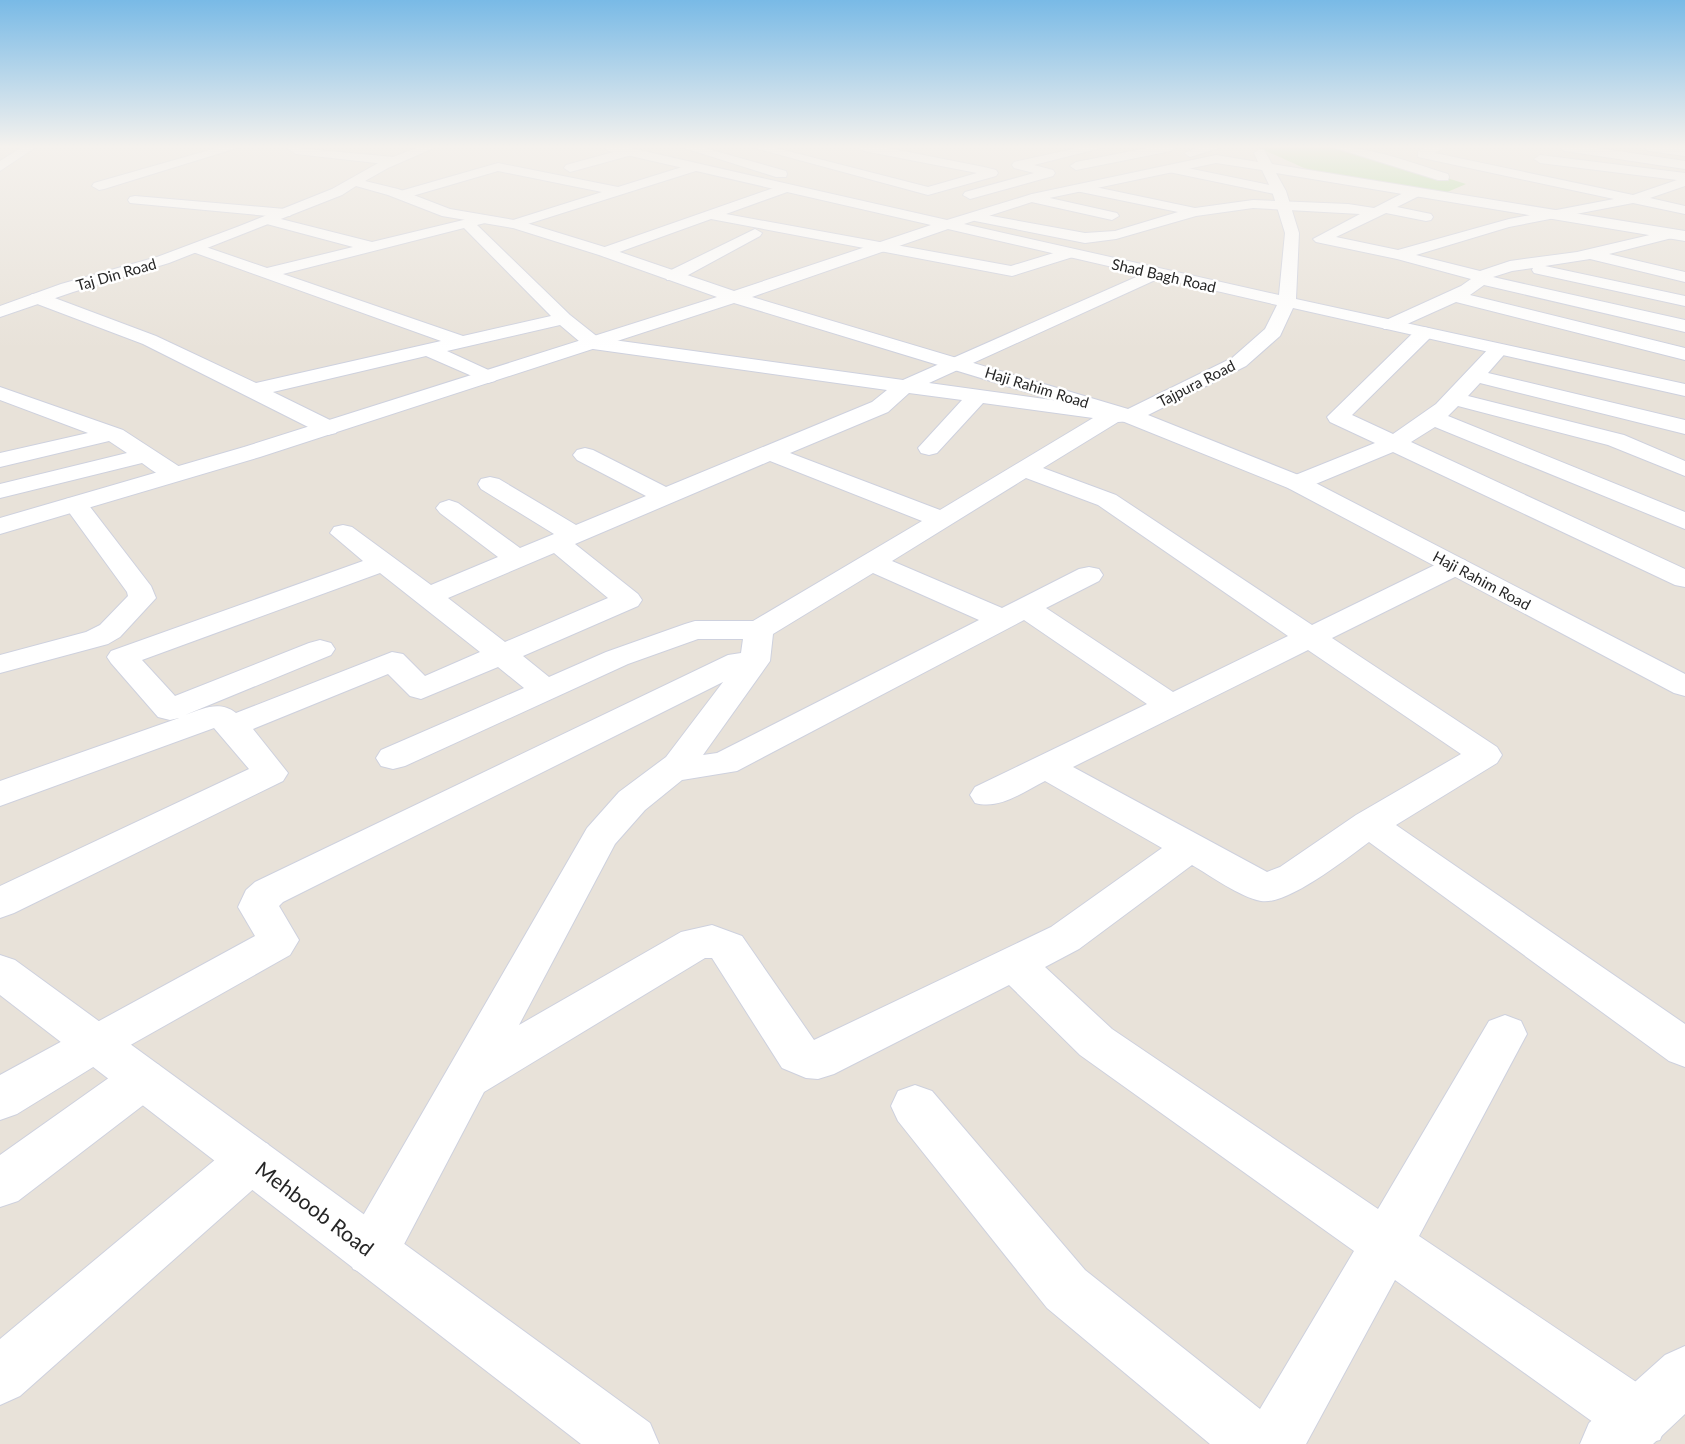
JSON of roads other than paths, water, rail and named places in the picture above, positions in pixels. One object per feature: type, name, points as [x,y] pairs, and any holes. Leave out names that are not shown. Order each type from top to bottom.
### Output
[{"type":"street","name":"Taj Din Road","points":[[0,312],[195,248],[282,214]]},
{"type":"street","name":"Haji Rahim Road","points":[[452,214],[475,221],[515,224],[605,252],[734,297],[957,363],[1122,416],[1297,483],[1685,686]]},
{"type":"street","points":[[515,224],[545,214]]},
{"type":"street","points":[[605,252],[708,214]]},
{"type":"street","points":[[711,214],[1012,271],[1070,253]]},
{"type":"street","name":"Shad Bagh Road","points":[[906,214],[1424,333],[1685,390]]},
{"type":"street","points":[[0,526],[328,428],[594,343],[980,214]]},
{"type":"street","points":[[1025,227],[1045,214]]},
{"type":"street","points":[[1112,214],[1153,225]]},
{"type":"street","points":[[975,216],[1086,238],[1116,235],[1187,214]]},
{"type":"street","points":[[1209,214],[1242,220]]},
{"type":"street","name":"Tajpura Road","points":[[757,646],[872,562],[1025,470],[1122,416],[1239,362],[1273,332],[1287,302],[1284,214]]},
{"type":"street","points":[[1321,239],[1370,214]]},
{"type":"street","points":[[1408,214],[1425,217]]},
{"type":"street","points":[[1399,255],[1467,232],[1548,214]]},
{"type":"street","points":[[1552,214],[1676,232]]},
{"type":"street","points":[[1040,246],[1117,217]]},
{"type":"street","points":[[268,220],[372,247]]},
{"type":"street","points":[[266,273],[475,221],[564,319],[594,343],[1122,416]]},
{"type":"street","points":[[1563,233],[1603,223]]},
{"type":"street","points":[[1286,229],[1685,326]]},
{"type":"street","points":[[1390,325],[1467,290],[1488,273],[1518,265],[1590,254],[1676,232]]},
{"type":"street","points":[[673,276],[755,233]]},
{"type":"street","points":[[1390,239],[1422,247]]},
{"type":"street","points":[[195,248],[461,342]]},
{"type":"street","points":[[1636,266],[1675,252]]},
{"type":"street","points":[[1590,254],[1685,277]]},
{"type":"street","points":[[1518,265],[1685,301]]},
{"type":"street","points":[[428,596],[880,407],[903,387],[1158,273]]},
{"type":"street","points":[[1454,296],[1685,354]]},
{"type":"street","points":[[38,298],[80,311],[253,390],[328,428]]},
{"type":"street","points":[[253,390],[564,319]]},
{"type":"street","points":[[1424,333],[1338,417],[1685,579]]},
{"type":"street","points":[[1297,483],[1391,443],[1433,418],[1454,399],[1499,349]]},
{"type":"street","points":[[428,350],[488,377]]},
{"type":"street","points":[[1474,376],[1685,427]]},
{"type":"street","points":[[0,393],[111,434],[175,474]]},
{"type":"street","points":[[929,448],[977,397]]},
{"type":"street","points":[[1454,399],[1617,440],[1685,469]]},
{"type":"street","points":[[1433,418],[1685,521]]},
{"type":"street","points":[[0,459],[111,434]]},
{"type":"street","points":[[770,453],[943,520]]},
{"type":"street","points":[[0,491],[145,455]]},
{"type":"street","points":[[585,455],[666,497]]},
{"type":"street","points":[[1025,470],[1107,500],[1485,755],[1369,824],[1294,877],[1264,888],[1046,767]]},
{"type":"street","points":[[232,726],[392,661],[421,689],[500,653],[628,600],[566,538],[490,484]]},
{"type":"street","points":[[0,664],[97,638],[110,631],[142,598],[141,592],[75,504]]},
{"type":"street","points":[[449,508],[518,559]]},
{"type":"street","points":[[343,533],[428,596],[546,690]]},
{"type":"street","points":[[872,562],[1015,614],[1171,705]]},
{"type":"street","points":[[320,649],[170,710],[122,657],[383,563]]},
{"type":"street","points":[[988,795],[1455,566]]},
{"type":"street","points":[[671,770],[726,763],[1089,575]]},
{"type":"street","points":[[393,758],[617,658],[694,630],[757,646]]},
{"type":"street","points":[[372,1251],[600,837],[632,801],[678,765],[757,646]]},
{"type":"street","points":[[0,1099],[95,1043],[275,944],[278,936],[258,907],[260,900],[269,892],[739,662],[757,646]]},
{"type":"street","points":[[0,794],[218,715],[232,726],[271,773],[0,903]]},
{"type":"street","points":[[1369,824],[1685,1048]]},
{"type":"street","points":[[467,1079],[696,943],[712,942],[727,947],[798,1054],[806,1059],[818,1060],[1065,938],[1190,847]]},
{"type":"street","points":[[1013,963],[1096,1042],[1385,1243],[1624,1431],[1685,1375]]},
{"type":"street","name":"Mehboob Road","points":[[0,972],[629,1444]]},
{"type":"street","points":[[1273,1444],[1505,1034]]},
{"type":"street","points":[[0,1184],[143,1079]]},
{"type":"street","points":[[915,1106],[1065,1289],[1257,1444]]},
{"type":"street","points":[[0,1376],[250,1160]]}]
